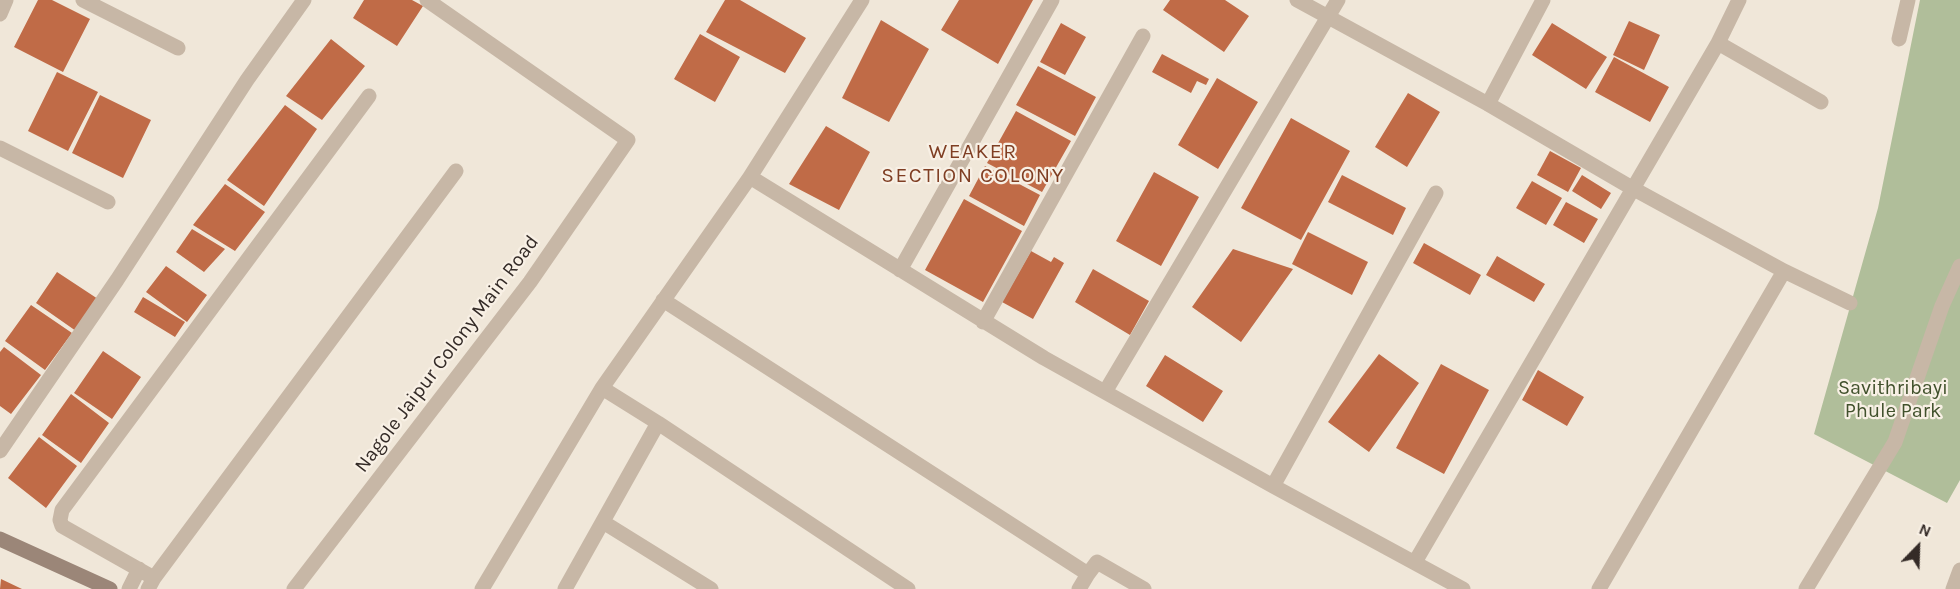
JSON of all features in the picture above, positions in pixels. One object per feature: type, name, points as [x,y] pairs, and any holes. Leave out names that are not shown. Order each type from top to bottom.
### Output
[{"type":"street","points":[[0,14],[6,0]]},
{"type":"street","points":[[83,0],[178,48]]},
{"type":"street","points":[[0,451],[117,280],[247,80],[304,0]]},
{"type":"street","name":"Nagole Jaipur Colony Main Road","points":[[294,589],[530,282],[628,140],[427,0]]},
{"type":"street","points":[[482,589],[602,388],[750,177],[862,0]]},
{"type":"street","points":[[900,270],[1052,0]]},
{"type":"street","points":[[1297,0],[1488,104],[1632,188],[1784,272],[1850,303]]},
{"type":"street","points":[[1105,393],[1338,0]]},
{"type":"street","points":[[1488,104],[1543,0]]},
{"type":"street","points":[[1415,562],[1718,43],[1739,0]]},
{"type":"street","points":[[1899,39],[1908,0]]},
{"type":"street","points":[[983,322],[1143,36]]},
{"type":"street","points":[[1718,43],[1821,102]]},
{"type":"street","points":[[369,96],[62,510],[60,519],[62,526],[139,569],[151,584],[456,171]]},
{"type":"street","points":[[0,148],[108,202]]},
{"type":"street","points":[[750,177],[983,322],[1105,393],[1463,589]]},
{"type":"street","points":[[1273,486],[1436,193]]},
{"type":"street","points":[[1806,589],[1895,441],[1942,306],[1960,266]]},
{"type":"street","points":[[1599,589],[1784,272]]},
{"type":"street","points":[[663,300],[1088,574]]},
{"type":"street","points":[[602,388],[908,589]]},
{"type":"street","points":[[565,589],[658,423]]},
{"type":"street","points":[[603,522],[711,589]]},
{"type":"street","points":[[0,539],[110,589]]},
{"type":"street","points":[[1079,589],[1097,562],[1144,589]]},
{"type":"street","points":[[129,589],[139,569]]},
{"type":"street","points":[[1953,589],[1960,570]]},
{"type":"green space","name":"Savithribayi Phule Park","points":[[1920,0],[1960,0],[1960,480],[1947,503],[1814,434],[1878,208]]},
{"type":"building","points":[[38,0],[52,0],[90,19],[63,72],[14,47]]},
{"type":"building","points":[[364,0],[412,0],[423,6],[397,46],[353,18]]},
{"type":"building","points":[[725,0],[740,0],[806,38],[785,73],[706,32]]},
{"type":"building","points":[[959,0],[1033,0],[998,64],[941,30]]},
{"type":"building","points":[[1170,0],[1225,0],[1249,16],[1224,52],[1163,10]]},
{"type":"building","points":[[881,20],[929,49],[889,122],[842,98]]},
{"type":"building","points":[[1629,21],[1660,35],[1644,70],[1613,55]]},
{"type":"building","points":[[1061,23],[1086,37],[1065,75],[1040,62]]},
{"type":"building","points":[[1552,23],[1607,57],[1586,89],[1532,55]]},
{"type":"building","points":[[700,34],[740,57],[715,102],[674,79]]},
{"type":"building","points":[[331,39],[365,66],[322,120],[286,96]]},
{"type":"building","points":[[1162,54],[1209,79],[1206,85],[1197,81],[1191,93],[1152,72]]},
{"type":"building","points":[[1614,57],[1669,87],[1650,122],[1595,92]]},
{"type":"building","points":[[1038,66],[1096,97],[1075,136],[1016,105]]},
{"type":"building","points":[[57,72],[98,92],[68,151],[28,131]]},
{"type":"building","points":[[1217,78],[1258,102],[1218,169],[1178,145]]},
{"type":"building","points":[[1408,93],[1440,112],[1407,167],[1375,147]]},
{"type":"building","points":[[100,95],[151,120],[123,178],[72,153]]},
{"type":"building","points":[[285,105],[317,129],[264,206],[227,180]]},
{"type":"building","points":[[1016,111],[1071,141],[1042,192],[987,163]]},
{"type":"building","points":[[1291,118],[1350,151],[1301,240],[1241,208]]},
{"type":"building","points":[[826,126],[870,152],[839,210],[789,184]]},
{"type":"building","points":[[1550,151],[1581,168],[1568,192],[1537,175]]},
{"type":"building","points":[[985,166],[1040,195],[1024,226],[969,196]]},
{"type":"building","points":[[1154,172],[1199,197],[1161,266],[1116,241]]},
{"type":"building","points":[[1342,175],[1406,208],[1393,235],[1328,202]]},
{"type":"building","points":[[1582,175],[1611,193],[1601,209],[1572,191]]},
{"type":"building","points":[[1532,181],[1562,198],[1546,225],[1516,208]]},
{"type":"building","points":[[225,184],[265,212],[235,251],[193,225]]},
{"type":"building","points":[[964,199],[1022,231],[983,302],[925,270]]},
{"type":"building","points":[[1566,202],[1598,219],[1584,243],[1553,225]]},
{"type":"building","points":[[192,229],[225,249],[204,272],[176,252]]},
{"type":"building","points":[[1308,232],[1368,262],[1352,295],[1292,264]]},
{"type":"building","points":[[1424,243],[1481,275],[1470,295],[1413,263]]},
{"type":"building","points":[[1233,249],[1293,269],[1241,342],[1192,307]]},
{"type":"building","points":[[1031,251],[1051,262],[1054,257],[1064,263],[1033,319],[1002,302]]},
{"type":"building","points":[[1497,256],[1545,284],[1534,302],[1486,275]]},
{"type":"building","points":[[166,266],[207,295],[187,322],[146,292]]},
{"type":"building","points":[[1093,269],[1149,301],[1130,335],[1075,302]]},
{"type":"building","points":[[57,272],[98,299],[76,331],[36,303]]},
{"type":"building","points":[[143,297],[185,322],[175,337],[134,312]]},
{"type":"building","points":[[31,305],[72,333],[45,370],[5,341]]},
{"type":"building","points":[[4,347],[41,375],[11,414],[0,406],[0,352]]},
{"type":"building","points":[[103,351],[141,377],[112,419],[74,393]]},
{"type":"building","points":[[1379,354],[1419,383],[1369,452],[1328,422]]},
{"type":"building","points":[[1165,355],[1223,391],[1203,422],[1146,386]]},
{"type":"building","points":[[1441,364],[1489,390],[1444,474],[1396,448]]},
{"type":"building","points":[[1538,370],[1584,397],[1567,426],[1522,400]]},
{"type":"building","points":[[71,394],[109,423],[81,463],[42,435]]},
{"type":"building","points":[[39,437],[77,466],[46,508],[8,478]]},
{"type":"building","points":[[1,579],[22,589],[0,589]]},
{"type":"district","name":"WEAKER SECTION COLONY","points":[[973,164]]}]
